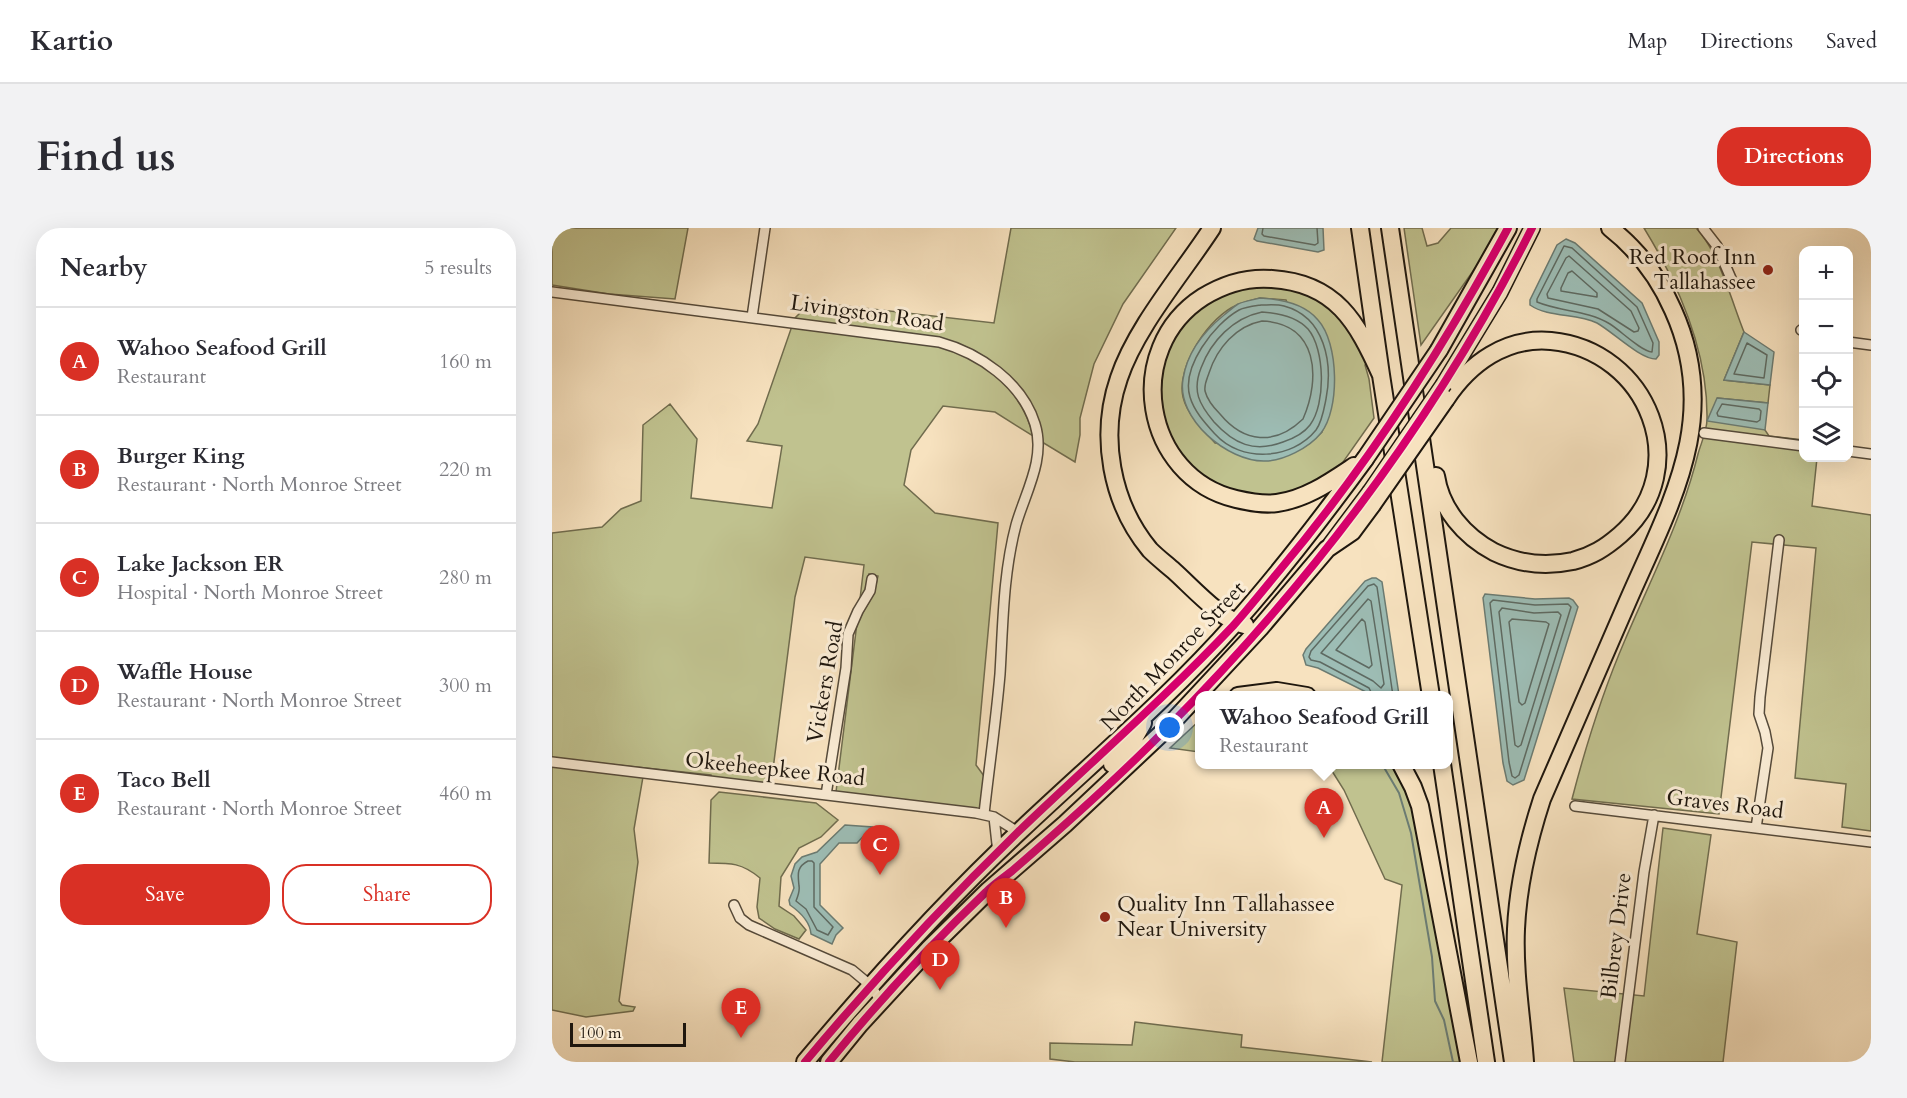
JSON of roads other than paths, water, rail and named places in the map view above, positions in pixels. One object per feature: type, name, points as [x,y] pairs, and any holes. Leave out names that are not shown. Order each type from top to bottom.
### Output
[{"type":"highway","points":[[1212,228],[1149,321],[1118,379],[1112,411],[1110,462],[1120,500],[1136,530],[1151,550],[1235,623],[1260,628]]},
{"type":"highway","points":[[1360,228],[1430,691]]},
{"type":"highway","points":[[1390,228],[1513,1062]]},
{"type":"highway","name":"North Monroe Street","points":[[805,1062],[870,985],[1018,832],[1150,709],[1235,623],[1313,530],[1365,459],[1438,350],[1508,228]]},
{"type":"highway","points":[[1596,228],[1655,277]]},
{"type":"highway","points":[[1525,1062],[1516,929],[1526,852],[1542,799],[1679,478],[1693,421],[1694,391],[1691,362],[1683,332],[1667,296],[1655,277],[1639,256],[1610,228]]},
{"type":"highway","points":[[1365,459],[1324,486],[1300,497],[1276,503],[1259,503],[1225,497],[1202,485],[1182,468],[1167,448],[1152,404],[1155,360],[1164,339],[1178,318],[1194,303],[1218,288],[1238,281],[1260,278],[1303,285],[1334,301],[1352,319],[1381,375]]},
{"type":"highway","name":"North Monroe Street","points":[[1201,691],[1260,628],[1327,549],[1352,532],[1371,499],[1445,392],[1474,365],[1497,351],[1535,341],[1562,342],[1591,351],[1607,360],[1637,388],[1648,409],[1655,432],[1657,452],[1656,470],[1651,490],[1641,511],[1628,528],[1595,554],[1560,564],[1525,563],[1509,559],[1478,543],[1462,529],[1448,510],[1438,490],[1417,361],[1406,340]]},
{"type":"highway","name":"North Monroe Street","points":[[829,1062],[930,948],[989,890],[1165,730],[1195,698]]},
{"type":"highway","points":[[1035,850],[1036,839],[1042,830],[1127,751],[1150,709]]},
{"type":"highway","points":[[1165,730],[1195,715]]},
{"type":"highway","points":[[1403,769],[1420,806],[1469,1062]]},
{"type":"highway","points":[[1443,769],[1486,1062]]},
{"type":"highway","points":[[989,890],[1017,846],[1018,832]]},
{"type":"main road","points":[[1445,392],[1532,228]]},
{"type":"street","points":[[752,317],[765,228]]},
{"type":"street","points":[[1703,228],[1722,257],[1732,283]]},
{"type":"street","name":"Livingston Road","points":[[552,292],[914,337],[950,345],[973,355],[999,373],[1017,393],[1032,416],[1037,432],[1038,449],[1008,563],[989,816]]},
{"type":"street","points":[[1853,343],[1871,345]]},
{"type":"street","points":[[1704,433],[1799,445]]},
{"type":"street","points":[[1853,452],[1871,454]]},
{"type":"street","points":[[1756,828],[1768,748],[1766,732],[1759,714],[1760,697],[1779,540]]},
{"type":"street","name":"Vickers Road","points":[[826,795],[846,668],[848,634],[870,591],[873,579]]},
{"type":"street","name":"Okeeheepkee Road","points":[[552,762],[826,795],[870,798],[989,816],[1018,832]]},
{"type":"street","name":"Graves Road","points":[[1575,806],[1871,842]]},
{"type":"street","name":"Bilbrey Drive","points":[[1620,1062],[1644,872],[1654,815]]},
{"type":"street","points":[[989,816],[998,853]]},
{"type":"street","points":[[734,905],[740,918],[749,926],[838,962],[852,970],[870,985],[881,1001]]},
{"type":"water","points":[[1258,228],[1323,228],[1324,250],[1318,252],[1257,241],[1254,239]]},
{"type":"water","points":[[1566,239],[1575,243],[1642,303],[1659,342],[1659,355],[1656,359],[1642,355],[1597,323],[1546,312],[1530,305],[1530,300],[1557,245]]},
{"type":"water","points":[[1260,298],[1292,303],[1306,310],[1318,320],[1330,344],[1334,376],[1332,408],[1321,433],[1310,444],[1295,453],[1280,459],[1265,461],[1236,454],[1207,435],[1196,423],[1183,394],[1183,379],[1188,360],[1203,336],[1236,305]]},
{"type":"water","points":[[1744,332],[1774,352],[1770,385],[1724,380]]},
{"type":"water","points":[[1717,398],[1768,403],[1765,430],[1707,421]]},
{"type":"water","points":[[1376,578],[1382,582],[1398,691],[1364,691],[1318,668],[1306,665],[1303,655],[1306,649],[1365,581]]},
{"type":"water","points":[[1485,594],[1535,599],[1569,598],[1578,607],[1524,780],[1513,785],[1507,781],[1503,763],[1483,598]]},
{"type":"water","points":[[845,825],[872,827],[857,843],[839,843],[820,864],[820,905],[843,928],[836,935],[832,944],[811,934],[804,917],[790,905],[789,900],[794,888],[791,876],[795,864],[802,857],[817,852]]},
{"type":"waterway","points":[[1385,769],[1399,793],[1411,833],[1432,957],[1435,1001],[1444,1020],[1453,1062]]},
{"type":"place","name":"Red Roof Inn Tallahassee","points":[[1768,270]]},
{"type":"place","name":"Wahoo Seafood Grill","points":[[1324,838]]},
{"type":"place","name":"Lake Jackson ER","points":[[880,875]]},
{"type":"place","name":"Quality Inn Tallahassee Near University","points":[[1105,917]]},
{"type":"place","name":"Burger King","points":[[1006,928]]},
{"type":"place","name":"Waffle House","points":[[940,990]]},
{"type":"place","name":"Taco Bell","points":[[741,1038]]}]
